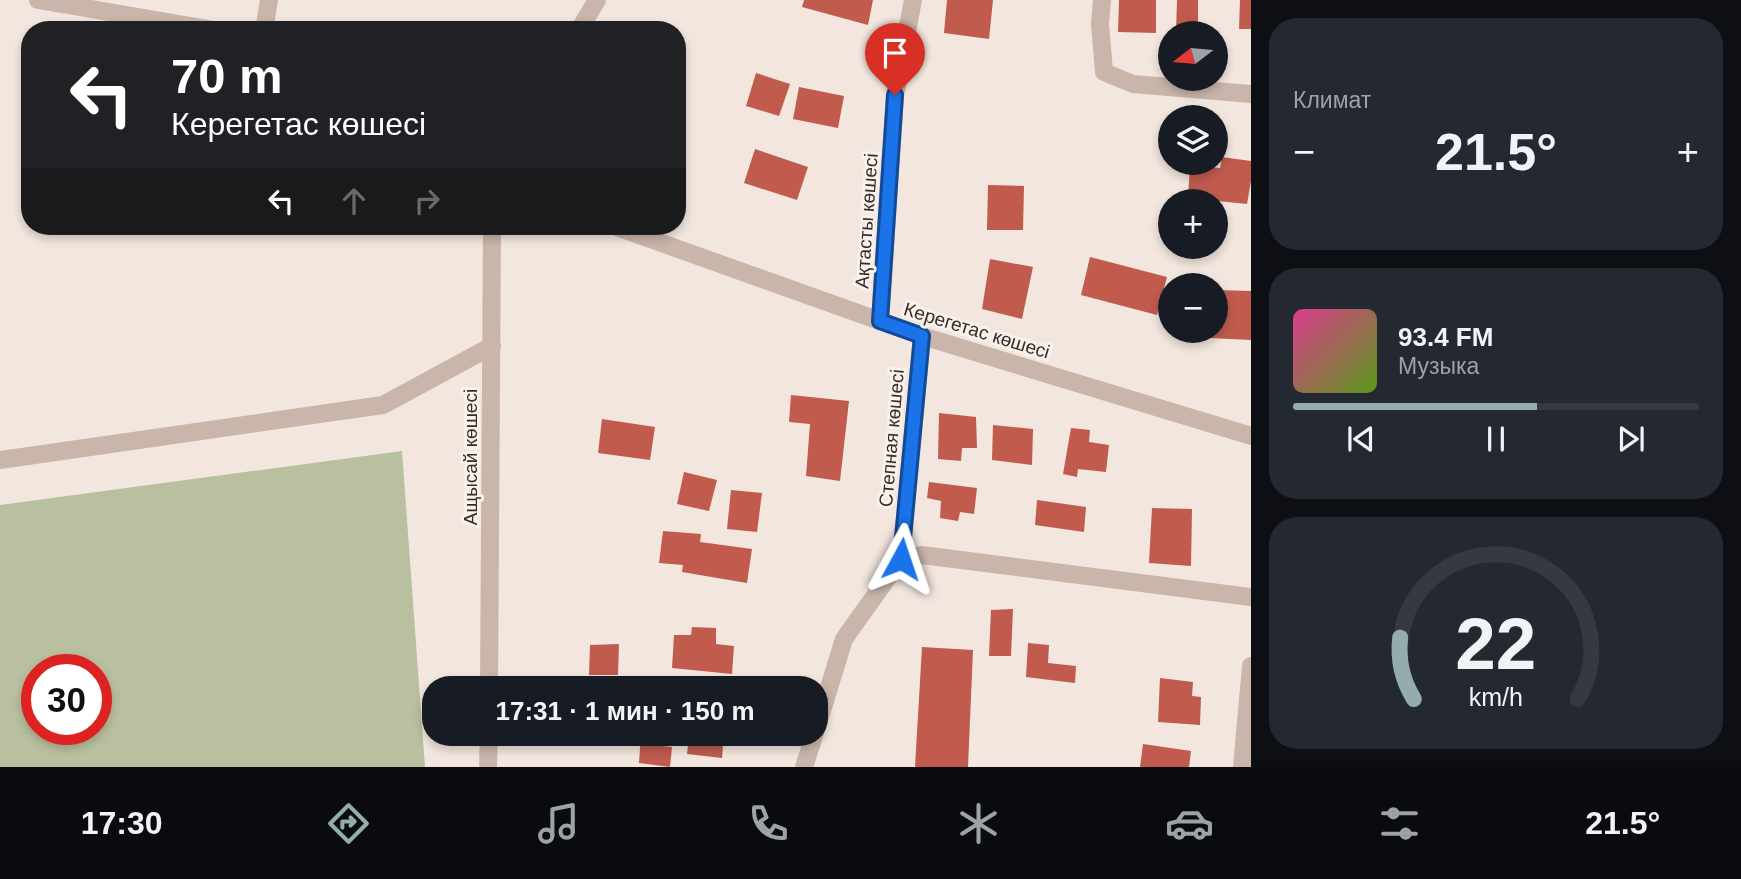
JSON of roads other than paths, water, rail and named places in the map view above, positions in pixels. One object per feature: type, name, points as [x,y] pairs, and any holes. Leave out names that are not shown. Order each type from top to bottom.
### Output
[{"type":"street","points":[[38,0],[161,21]]},
{"type":"street","points":[[266,21],[269,0]]},
{"type":"street","points":[[584,21],[597,0]]},
{"type":"street","name":"Ақтасты көшесі","points":[[880,321],[895,95],[913,0]]},
{"type":"street","points":[[1102,0],[1100,24],[1104,72],[1133,84],[1251,94]]},
{"type":"street","name":"Ащысай көшесі","points":[[489,676],[492,235]]},
{"type":"street","name":"Керегетас көшесі","points":[[639,235],[922,336],[1251,436]]},
{"type":"street","name":"Степная көшесі","points":[[901,559],[922,336]]},
{"type":"street","points":[[0,460],[383,405],[492,346]]},
{"type":"street","points":[[828,690],[844,639],[901,559],[922,555],[1251,597]]},
{"type":"street","points":[[1242,767],[1251,666]]},
{"type":"street","points":[[488,767],[489,746]]},
{"type":"street","points":[[804,767],[811,746]]}]
